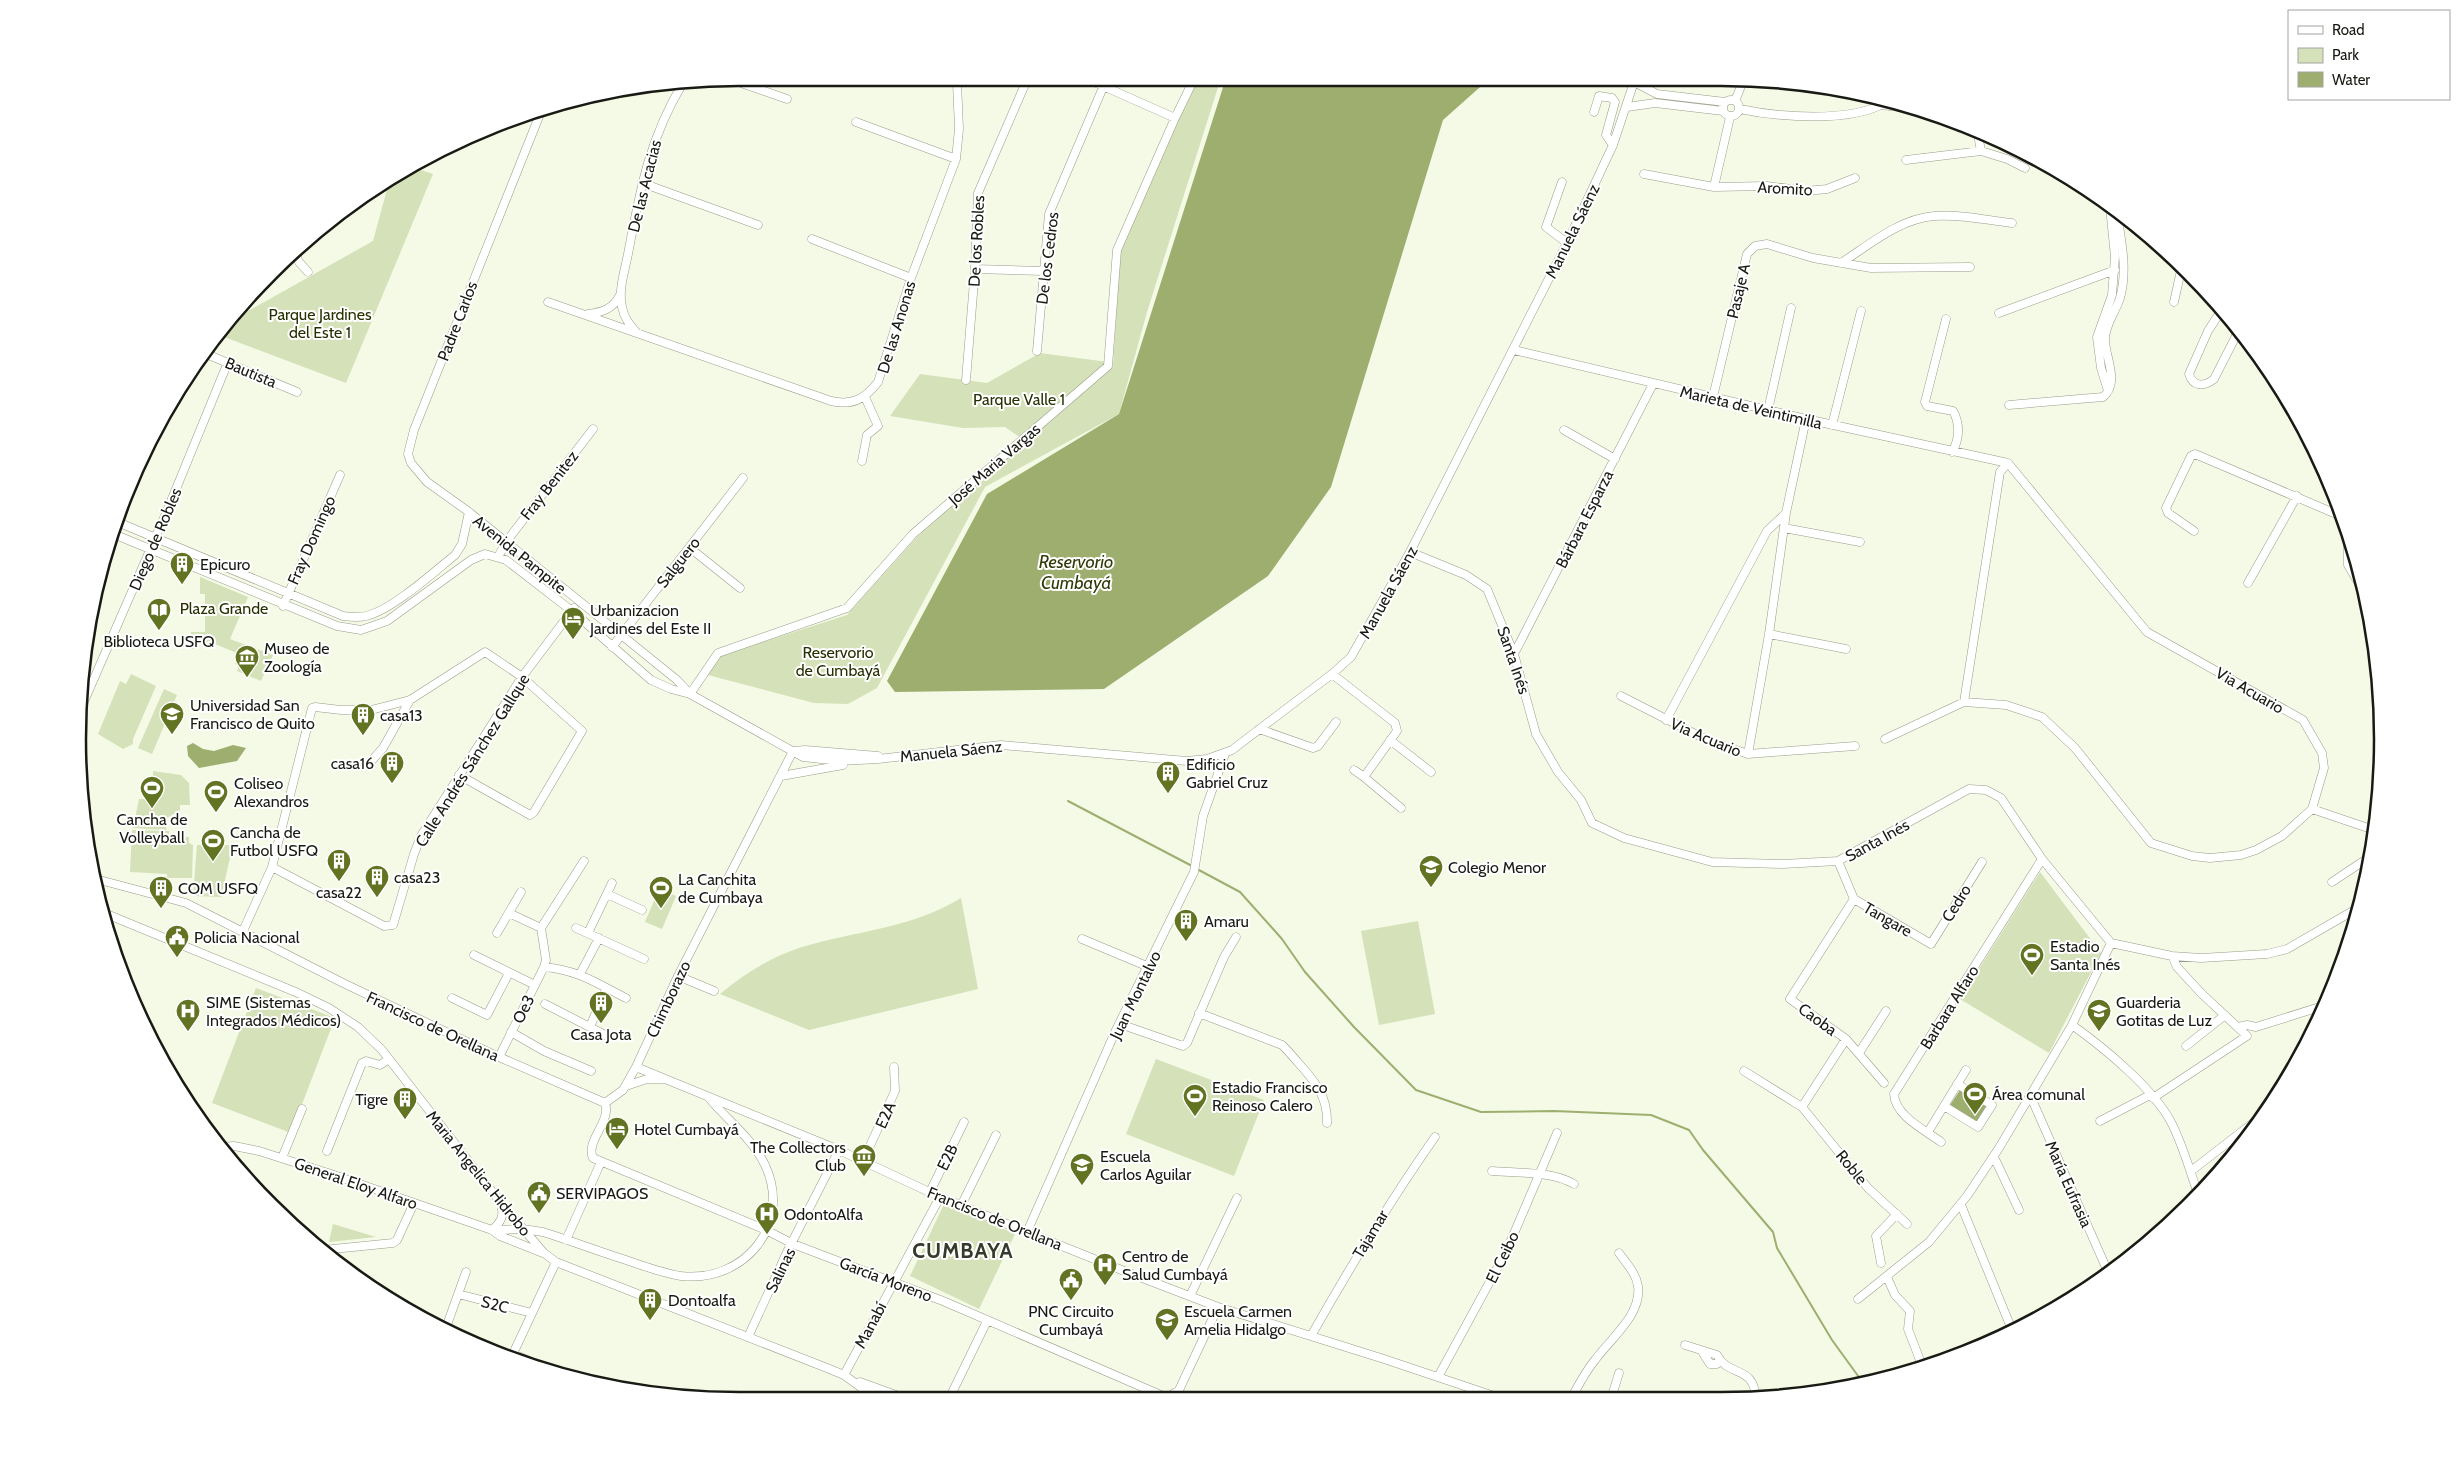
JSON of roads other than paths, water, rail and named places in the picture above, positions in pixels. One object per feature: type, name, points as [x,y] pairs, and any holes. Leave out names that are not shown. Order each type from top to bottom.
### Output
[{"type":"street","points":[[750,86],[787,99]]},
{"type":"street","name":"De las Anonas","points":[[865,397],[878,382],[910,278],[956,159],[959,129],[957,86]]},
{"type":"street","name":"De los Robles","points":[[966,380],[980,186],[1024,86]]},
{"type":"street","name":"De los Cedros","points":[[1037,352],[1049,214],[1104,86]]},
{"type":"street","points":[[1106,86],[1175,118]]},
{"type":"street","name":"José Maria Vargas","points":[[690,694],[718,653],[847,608],[913,534],[1108,366],[1111,360],[1117,250],[1191,86]]},
{"type":"street","name":"Manuela Sáenz","points":[[793,751],[803,757],[840,761],[878,759],[1001,745],[1187,761],[1206,760],[1225,754],[1332,674],[1351,657],[1410,552],[1514,350],[1613,146],[1633,86]]},
{"type":"street","points":[[1643,86],[1657,94],[1725,102],[1734,100]]},
{"type":"street","points":[[1734,100],[1740,87]]},
{"type":"street","name":"De las Acacias","points":[[620,295],[642,183],[651,150],[668,108],[679,90]]},
{"type":"street","points":[[1594,112],[1600,96],[1612,98],[1615,102],[1606,135],[1613,146]]},
{"type":"street","points":[[1734,100],[1739,104],[1740,109]]},
{"type":"street","points":[[1723,111],[1725,102]]},
{"type":"street","points":[[1627,107],[1656,103],[1723,111],[1730,117]]},
{"type":"street","points":[[1740,109],[1772,116],[1824,116],[1852,113],[1878,105]]},
{"type":"street","points":[[1730,117],[1736,115],[1740,109]]},
{"type":"street","points":[[1714,187],[1730,117]]},
{"type":"street","name":"Padre Carlos","points":[[469,512],[418,474],[411,463],[409,444],[538,118]]},
{"type":"street","points":[[856,122],[956,159]]},
{"type":"street","points":[[1979,139],[1980,151]]},
{"type":"street","points":[[1906,160],[1980,151],[2007,159],[2025,168]]},
{"type":"street","name":"Aromito","points":[[1644,174],[1714,187],[1767,186],[1806,191],[1827,189],[1855,178]]},
{"type":"street","points":[[1562,182],[1546,227],[1567,243]]},
{"type":"street","points":[[642,183],[758,225]]},
{"type":"street","points":[[1841,264],[1885,234],[1915,220],[1933,216],[1956,216],[2012,223]]},
{"type":"street","points":[[2108,391],[2101,368],[2097,337],[2112,295],[2115,270],[2111,216]]},
{"type":"street","points":[[2009,405],[2103,397],[2108,391],[2112,381],[2105,338],[2120,297],[2124,257],[2118,221]]},
{"type":"street","points":[[812,238],[910,278]]},
{"type":"street","name":"Pasaje A","points":[[1713,397],[1747,254],[1755,246],[1768,244],[1813,258],[1871,268],[1970,267]]},
{"type":"street","points":[[297,259],[308,272]]},
{"type":"street","points":[[975,269],[1043,271]]},
{"type":"street","points":[[1999,313],[2115,270]]},
{"type":"street","points":[[2174,302],[2180,274]]},
{"type":"street","points":[[585,314],[606,310],[617,302],[620,295]]},
{"type":"street","points":[[620,295],[625,317],[641,336]]},
{"type":"street","points":[[548,302],[831,402],[846,405],[865,397],[878,426],[867,435],[862,461]]},
{"type":"street","points":[[1768,410],[1790,308]]},
{"type":"street","points":[[1832,425],[1861,311]]},
{"type":"street","points":[[2218,316],[2208,331],[2190,374],[2194,383],[2198,385],[2208,384],[2214,379],[2235,337]]},
{"type":"street","points":[[1946,319],[1925,402],[1927,406],[1952,411],[1957,418],[1959,426],[1952,452]]},
{"type":"street","name":"Marieta de Veintimilla","points":[[1514,350],[1832,425],[1990,461],[2008,463]]},
{"type":"street","name":"Bautista","points":[[211,356],[297,392]]},
{"type":"street","name":"Diego de Robles","points":[[88,691],[155,539],[228,362]]},
{"type":"street","name":"Bárbara Esparza","points":[[1514,654],[1653,384]]},
{"type":"street","points":[[1748,754],[1769,634],[1786,513],[1806,419]]},
{"type":"street","name":"Fray Benitez","points":[[498,557],[506,542],[593,429]]},
{"type":"street","points":[[1564,430],[1615,459]]},
{"type":"street","points":[[2194,531],[2168,513],[2166,503],[2191,456],[2195,454],[2333,512]]},
{"type":"street","points":[[1964,702],[2000,472],[2008,463]]},
{"type":"street","name":"Via Acuario","points":[[2008,463],[2147,632],[2303,720],[2322,753],[2324,768],[2312,809]]},
{"type":"street","name":"Fray Domingo","points":[[283,606],[340,476]]},
{"type":"street","name":"Salguero","points":[[612,647],[743,478]]},
{"type":"street","points":[[2248,583],[2297,496]]},
{"type":"street","name":"Avenida Pampite","points":[[123,524],[343,616],[365,617],[390,605],[455,555],[462,544],[469,512],[677,680],[690,694]]},
{"type":"street","points":[[1666,720],[1768,532],[1786,513]]},
{"type":"street","points":[[1784,528],[1860,542]]},
{"type":"street","name":"Avenida Pampite","points":[[119,536],[283,606],[337,626],[361,630],[387,621],[477,556],[485,554],[498,557],[517,568],[572,611],[651,680],[671,689],[690,694],[793,751]]},
{"type":"street","points":[[690,548],[740,588]]},
{"type":"street","name":"Santa Inés","points":[[1410,552],[1466,576],[1487,589],[1514,654],[1536,734],[1558,772],[1582,800],[1592,823],[1624,838],[1712,862],[1783,864],[1838,861],[1969,789],[1986,790],[2001,798],[2042,859],[2111,943]]},
{"type":"street","points":[[2348,557],[2348,564],[2352,572]]},
{"type":"street","points":[[443,564],[452,574]]},
{"type":"street","name":"Calle Andrés Sánchez Gallque","points":[[272,867],[384,926],[391,927],[418,842],[522,677],[579,602]]},
{"type":"street","points":[[1769,634],[1846,649]]},
{"type":"street","points":[[243,931],[272,867],[312,708],[371,710],[410,700],[485,652],[522,677],[582,732],[534,812],[526,814],[459,775]]},
{"type":"street","points":[[1332,674],[1396,723],[1397,732],[1364,777]]},
{"type":"street","name":"Via Acuario","points":[[1621,696],[1707,740],[1748,754],[1855,746]]},
{"type":"street","points":[[368,766],[383,748],[410,700]]},
{"type":"street","points":[[1885,740],[1964,702],[2006,705],[2042,717],[2075,748],[2151,843],[2192,856],[2210,858],[2241,855],[2256,850],[2282,836],[2312,809],[2367,828]]},
{"type":"street","points":[[1259,729],[1309,748],[1314,748],[1318,746],[1336,722]]},
{"type":"street","points":[[1390,740],[1431,772]]},
{"type":"street","name":"Manuela Sáenz","points":[[793,751],[805,750],[892,757]]},
{"type":"street","name":"Chimborazo","points":[[605,1103],[618,1095],[626,1086],[678,976],[793,751]]},
{"type":"street","name":"Juan Montalvo","points":[[1027,1232],[1120,1024],[1194,872],[1202,816],[1225,754]]},
{"type":"street","points":[[781,776],[878,759]]},
{"type":"street","points":[[1354,770],[1400,808]]},
{"type":"street","name":"Barbara Alfaro","points":[[1941,1142],[1898,1110],[1894,1102],[1894,1094],[2042,859]]},
{"type":"street","points":[[584,861],[541,928],[545,964],[580,974],[626,998]]},
{"type":"street","name":"Tangare","points":[[1838,861],[1854,899],[1931,944]]},
{"type":"street","name":"Cedro","points":[[1931,944],[1982,862]]},
{"type":"street","points":[[2332,882],[2362,862]]},
{"type":"street","name":"Francisco de Orellana","points":[[102,881],[186,903],[330,977],[499,1057],[605,1103]]},
{"type":"street","points":[[588,933],[612,883]]},
{"type":"street","points":[[497,933],[521,892]]},
{"type":"street","points":[[607,894],[642,910]]},
{"type":"street","name":"Caoba","points":[[1854,899],[1790,999],[1846,1039],[1884,1083]]},
{"type":"street","points":[[509,913],[541,928]]},
{"type":"street","points":[[1858,1299],[1929,1242],[1961,1205],[1994,1157],[2072,1025],[2111,943],[2172,956],[2201,958],[2267,954],[2287,949],[2350,914]]},
{"type":"street","name":"Maria Angelica Hidrobo","points":[[110,916],[246,970],[330,1008],[358,1027],[389,1059],[500,1203],[544,1253],[556,1262],[846,1377],[867,1392]]},
{"type":"street","points":[[576,928],[644,959]]},
{"type":"street","points":[[1120,1024],[1183,1046],[1187,1043],[1236,937]]},
{"type":"street","points":[[580,974],[598,938]]},
{"type":"street","points":[[1082,939],[1149,967]]},
{"type":"street","points":[[474,955],[535,985]]},
{"type":"street","points":[[2100,1121],[2152,1096],[2246,1037],[2246,1033],[2201,993],[2177,967],[2172,956]]},
{"type":"street","name":"Oe3","points":[[499,1057],[545,964]]},
{"type":"street","points":[[452,998],[487,1015],[509,973]]},
{"type":"street","points":[[678,976],[714,991]]},
{"type":"street","points":[[590,1027],[606,988]]},
{"type":"street","points":[[545,1004],[609,1037]]},
{"type":"street","points":[[2238,1027],[2247,1025],[2256,1027],[2315,1007]]},
{"type":"street","points":[[1859,1053],[1886,1011]]},
{"type":"street","points":[[1199,1014],[1282,1046],[1288,1051],[1323,1095],[1327,1110],[1327,1123]]},
{"type":"street","points":[[2186,1046],[2225,1015]]},
{"type":"street","points":[[2072,1025],[2105,1048],[2152,1096],[2171,1121],[2196,1187]]},
{"type":"street","points":[[512,1032],[544,1051],[591,1072]]},
{"type":"street","points":[[1802,1107],[1846,1039]]},
{"type":"street","points":[[326,1151],[362,1063],[366,1061],[378,1065],[389,1059]]},
{"type":"street","name":"Francisco de Orellana","points":[[636,1067],[839,1150],[960,1206],[1218,1307],[1482,1392]]},
{"type":"street","name":"E2A","points":[[863,1161],[895,1091],[894,1067]]},
{"type":"street","points":[[1928,1132],[1966,1070]]},
{"type":"street","name":"Roble","points":[[1744,1071],[1802,1107],[1868,1188],[1907,1224]]},
{"type":"street","points":[[626,1086],[647,1079],[671,1080]]},
{"type":"street","points":[[1944,1106],[1978,1127],[1992,1105],[1957,1084]]},
{"type":"street","name":"María Eufrasia","points":[[2030,1095],[2105,1266]]},
{"type":"street","name":"General Eloy Alfaro","points":[[492,1230],[523,1229],[543,1232],[657,1271],[696,1276],[722,1272],[744,1260],[754,1251],[766,1230],[771,1214],[772,1191],[766,1166],[759,1153],[707,1096]]},
{"type":"street","points":[[566,1240],[601,1162],[591,1155],[606,1110],[605,1103]]},
{"type":"street","points":[[282,1158],[302,1109]]},
{"type":"street","name":"E2B","points":[[930,1192],[964,1122]]},
{"type":"street","points":[[2191,1171],[2243,1131]]},
{"type":"street","name":"El Ceibo","points":[[1438,1377],[1506,1252],[1557,1132]]},
{"type":"street","points":[[960,1206],[996,1135]]},
{"type":"street","name":"Tajamar","points":[[1311,1336],[1372,1230],[1435,1137]]},
{"type":"street","name":"General Eloy Alfaro","points":[[230,1147],[246,1148],[282,1158],[492,1230],[500,1236],[544,1253]]},
{"type":"street","name":"Salinas","points":[[748,1337],[839,1150]]},
{"type":"street","points":[[1994,1157],[2019,1210]]},
{"type":"street","name":"García Moreno","points":[[601,1162],[766,1230],[793,1244],[886,1281],[894,1281],[1152,1392]]},
{"type":"street","points":[[1492,1171],[1538,1175],[1562,1179],[1574,1184]]},
{"type":"street","name":"Manabí","points":[[846,1377],[894,1281],[940,1197]]},
{"type":"street","points":[[1190,1296],[1237,1198]]},
{"type":"street","points":[[332,1249],[393,1243],[397,1240],[414,1203]]},
{"type":"street","points":[[492,1230],[502,1218],[500,1203]]},
{"type":"street","points":[[1961,1205],[2010,1324]]},
{"type":"street","points":[[1881,1263],[1876,1236],[1897,1214]]},
{"type":"street","points":[[1575,1392],[1594,1360],[1623,1327],[1636,1301],[1638,1292],[1636,1277],[1619,1253]]},
{"type":"street","points":[[514,1351],[556,1262]]},
{"type":"street","points":[[448,1322],[466,1272]]},
{"type":"street","points":[[1887,1277],[1895,1295],[1910,1311],[1908,1329],[1920,1360]]},
{"type":"street","name":"S2C","points":[[458,1294],[532,1314]]},
{"type":"street","points":[[1177,1392],[1218,1307]]},
{"type":"street","points":[[952,1392],[987,1322]]},
{"type":"street","points":[[1685,1346],[1703,1353],[1717,1355],[1720,1361],[1754,1382],[1755,1390]]},
{"type":"street","points":[[1613,1392],[1619,1373]]},
{"type":"street","points":[[846,1377],[888,1392]]},
{"type":"water","name":"Reservorio Cumbayá","points":[[1223,86],[1481,86],[1443,120],[1331,487],[1268,576],[1104,689],[895,692],[887,681],[987,494],[1119,414]]},
{"type":"water","points":[[193,743],[203,749],[214,751],[233,745],[246,748],[237,761],[199,768],[188,756],[187,746]]},
{"type":"water","name":"Área comunal","points":[[1960,1090],[1990,1106],[1979,1124],[1950,1105]]},
{"type":"waterway","points":[[1068,801],[1192,866]]},
{"type":"waterway","points":[[1197,869],[1240,892],[1282,939],[1305,972],[1354,1027],[1416,1090],[1481,1112],[1554,1111],[1651,1115],[1689,1130],[1703,1150],[1773,1232],[1777,1248],[1832,1340],[1859,1377]]},
{"type":"place","name":"Epicuro","points":[[182,585]]},
{"type":"place","name":"Biblioteca USFQ","points":[[159,631]]},
{"type":"place","name":"Urbanizacion Jardines del Este II","points":[[573,640]]},
{"type":"place","name":"Museo de Zoología","points":[[247,678]]},
{"type":"place","name":"Universidad San Francisco de Quito","points":[[172,735]]},
{"type":"place","name":"casa13","points":[[363,736]]},
{"type":"place","name":"casa16","points":[[392,784]]},
{"type":"place","name":"Edificio Gabriel Cruz","points":[[1168,794]]},
{"type":"place","name":"Cancha de Volleyball","points":[[152,809]]},
{"type":"place","name":"Coliseo Alexandros","points":[[216,813]]},
{"type":"place","name":"Cancha de Futbol USFQ","points":[[213,862]]},
{"type":"place","name":"casa22","points":[[339,882]]},
{"type":"place","name":"Colegio Menor","points":[[1431,888]]},
{"type":"place","name":"casa23","points":[[377,898]]},
{"type":"place","name":"COM USFQ","points":[[161,909]]},
{"type":"place","name":"La Canchita de Cumbaya","points":[[661,909]]},
{"type":"place","name":"Amaru","points":[[1186,942]]},
{"type":"place","name":"Policia Nacional","points":[[177,958]]},
{"type":"place","name":"Estadio Santa Inés","points":[[2032,976]]},
{"type":"place","name":"Casa Jota","points":[[601,1024]]},
{"type":"place","name":"SIME (Sistemas Integrados Médicos)","points":[[188,1032]]},
{"type":"place","name":"Guarderia Gotitas de Luz","points":[[2099,1032]]},
{"type":"place","name":"Área comunal","points":[[1975,1115]]},
{"type":"place","name":"Estadio Francisco Reinoso Calero","points":[[1195,1117]]},
{"type":"place","name":"Tigre","points":[[405,1120]]},
{"type":"place","name":"Hotel Cumbayá","points":[[617,1150]]},
{"type":"place","name":"The Collectors Club","points":[[864,1177]]},
{"type":"place","name":"Escuela Carlos Aguilar","points":[[1082,1186]]},
{"type":"place","name":"SERVIPAGOS","points":[[539,1214]]},
{"type":"place","name":"OdontoAlfa","points":[[767,1235]]},
{"type":"place","name":"Centro de Salud Cumbayá","points":[[1105,1286]]},
{"type":"place","name":"PNC Circuito Cumbayá","points":[[1071,1301]]},
{"type":"place","name":"Dontoalfa","points":[[650,1321]]},
{"type":"place","name":"Escuela Carmen Amelia Hidalgo","points":[[1167,1341]]},
{"type":"district","name":"CUMBAYA","points":[[963,1251]]},
{"type":"park label","name":"Parque Jardines del Este 1","points":[[320,323]]},
{"type":"park label","name":"Parque Valle 1","points":[[1019,399]]},
{"type":"park label","name":"Plaza Grande","points":[[224,608]]},
{"type":"park label","name":"Reservorio de Cumbayá","points":[[838,661]]}]
